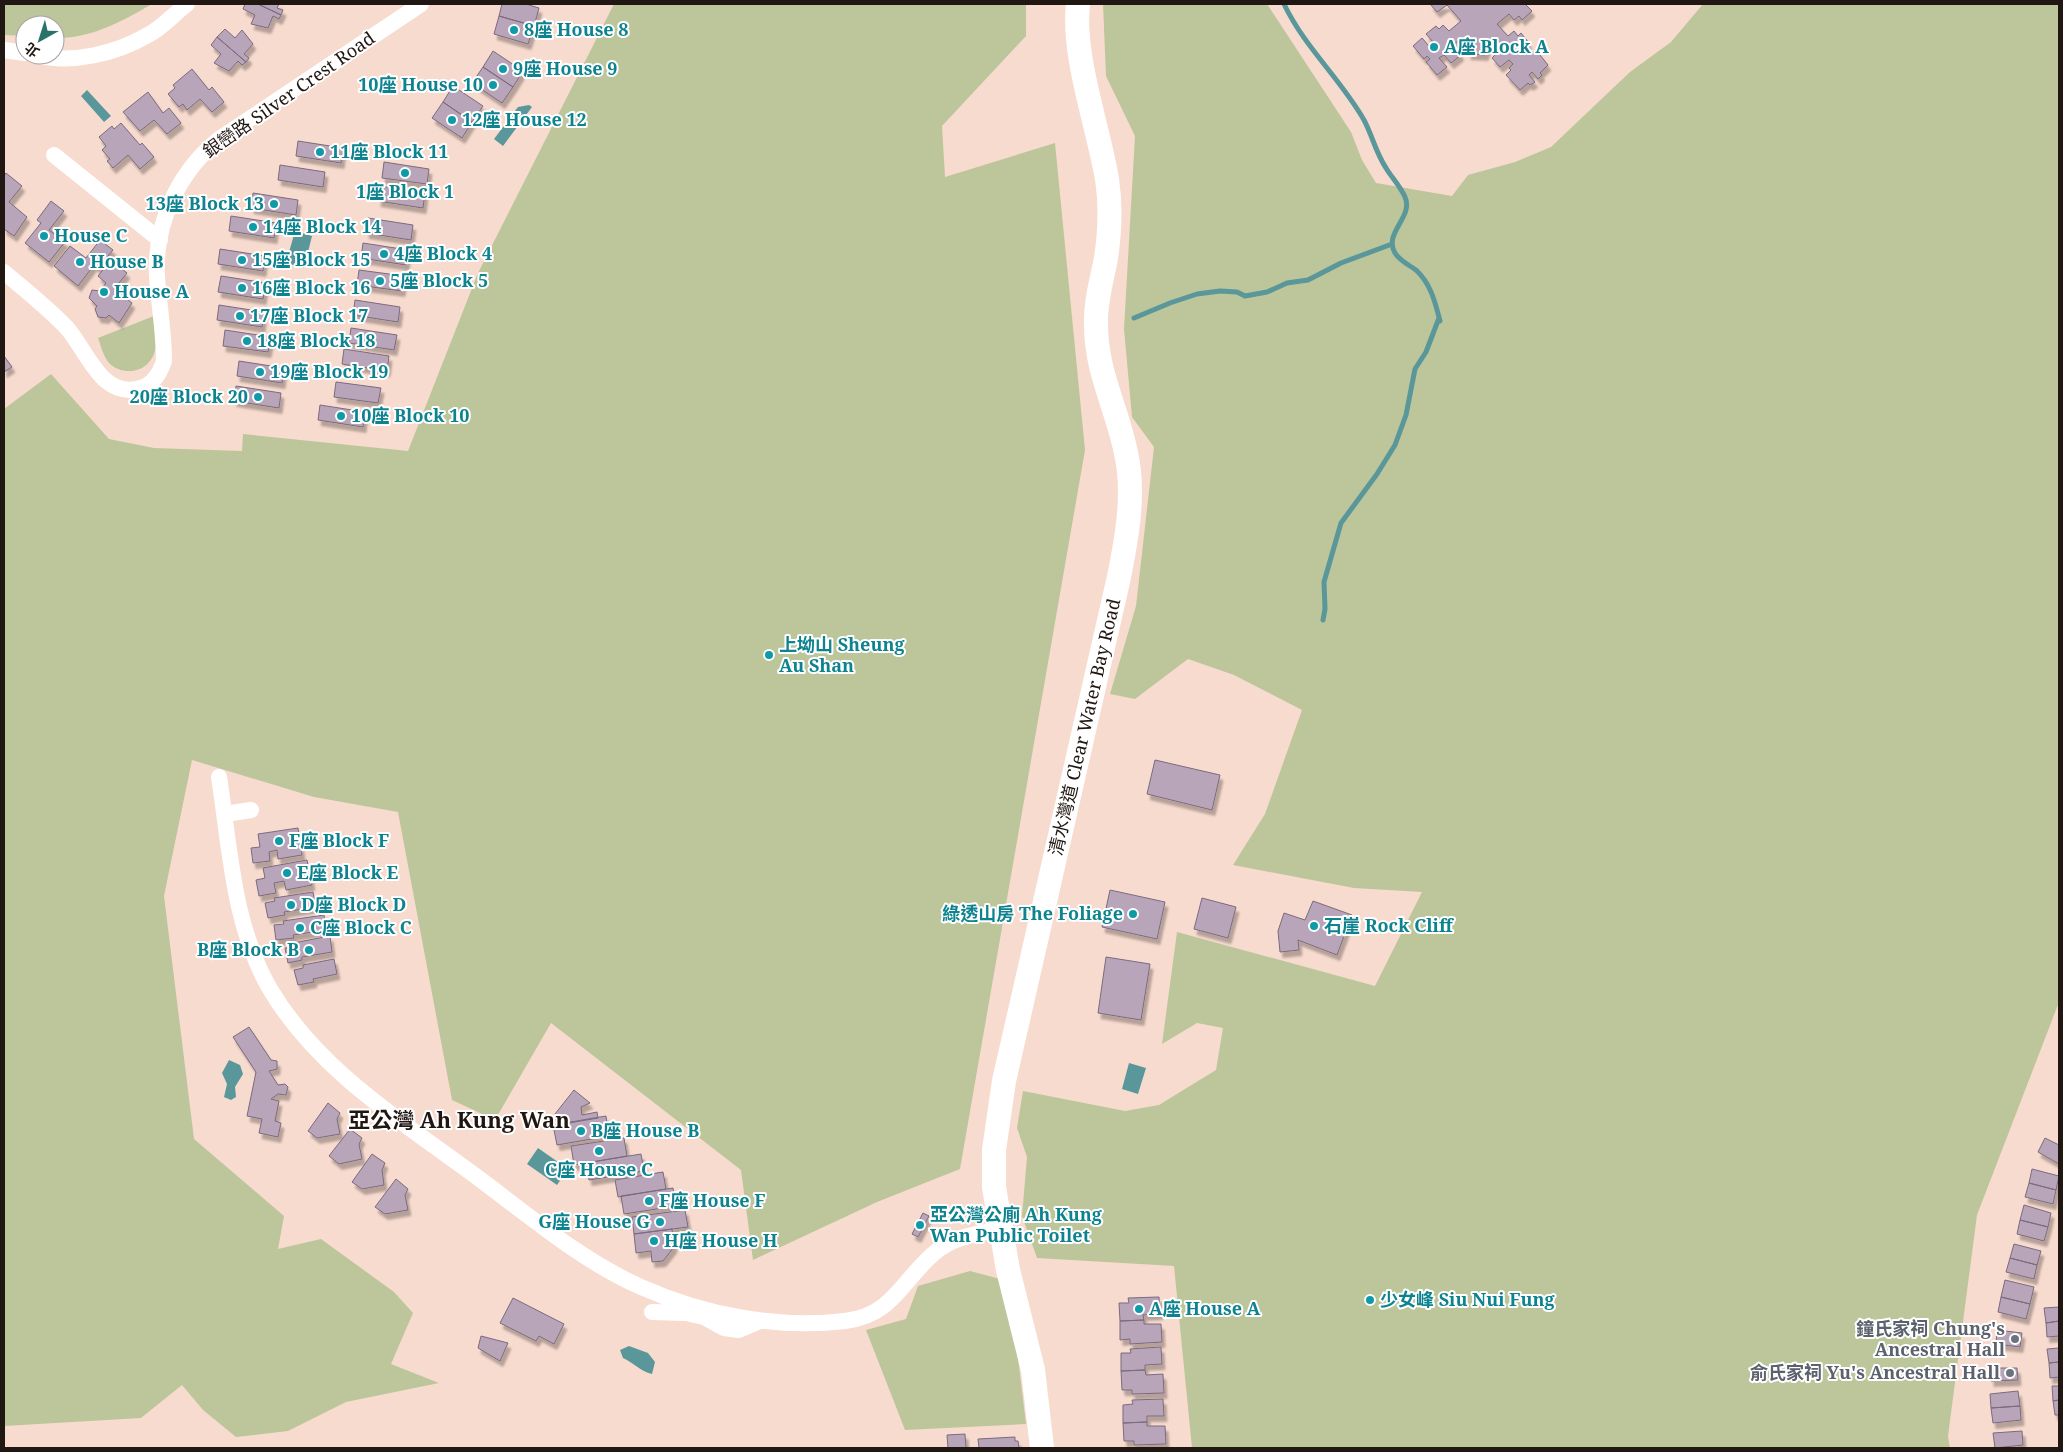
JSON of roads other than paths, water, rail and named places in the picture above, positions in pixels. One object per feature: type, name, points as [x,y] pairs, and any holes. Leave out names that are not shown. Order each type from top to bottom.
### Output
[{"type":"main road","name":"清水灣道 Clear Water Bay Road","points":[[1042,1448],[1033,1370],[1000,1229],[994,1169],[1001,1099],[1119,577],[1129,508],[1127,456],[1104,384],[1097,345],[1096,307],[1109,238],[1109,200],[1103,158],[1079,45],[1078,4]]},
{"type":"street","points":[[65,58],[99,54],[148,35],[187,4]]},
{"type":"street","name":"銀巒路 Silver Crest Road","points":[[4,272],[67,329],[86,353],[100,376],[109,385],[120,390],[132,391],[143,388],[161,372],[164,361],[157,276],[160,240],[164,221],[185,175],[206,150],[421,4]]},
{"type":"street","points":[[54,155],[160,240]]},
{"type":"street","points":[[219,777],[239,907],[262,973],[297,1028],[333,1067],[362,1092],[548,1230],[604,1268],[642,1287],[687,1304],[760,1321],[830,1322],[858,1319],[890,1302],[928,1260],[946,1244],[957,1239],[1000,1229]]},
{"type":"street","points":[[225,814],[251,810]]},
{"type":"street","points":[[652,1312],[686,1313],[704,1317],[724,1328],[739,1330],[760,1321]]},
{"type":"water","points":[[87,90],[111,116],[104,122],[81,96]]},
{"type":"water","points":[[529,105],[532,107],[503,146],[494,139],[518,107]]},
{"type":"water","points":[[295,231],[312,236],[304,268],[286,263]]},
{"type":"water","points":[[229,1060],[240,1065],[243,1074],[235,1087],[236,1097],[231,1100],[224,1097],[227,1084],[222,1073]]},
{"type":"water","points":[[1129,1063],[1146,1068],[1138,1094],[1122,1089]]},
{"type":"water","points":[[538,1148],[568,1169],[557,1185],[527,1164]]},
{"type":"water","points":[[629,1346],[648,1353],[655,1362],[652,1374],[623,1358],[620,1350]]},
{"type":"waterway","points":[[1284,4],[1302,35],[1355,105],[1388,172],[1405,197],[1406,211],[1395,232],[1392,246],[1397,256],[1416,270],[1425,281],[1432,294],[1440,321]]},
{"type":"waterway","points":[[1134,318],[1197,294],[1220,291],[1237,292],[1245,296],[1267,292],[1287,283],[1308,280],[1341,263],[1392,244]]},
{"type":"waterway","points":[[1323,620],[1325,609],[1324,582],[1341,523],[1377,474],[1395,445],[1406,415],[1415,369],[1426,352],[1439,318]]},
{"type":"place","name":"8座 House 8","points":[[514,30]]},
{"type":"place","name":"A座 Block A","points":[[1434,47]]},
{"type":"place","name":"9座 House 9","points":[[503,69]]},
{"type":"place","name":"10座 House 10","points":[[493,85]]},
{"type":"place","name":"12座 House 12","points":[[452,120]]},
{"type":"place","name":"11座 Block 11","points":[[320,152]]},
{"type":"place","name":"1座 Block 1","points":[[405,173]]},
{"type":"place","name":"13座 Block 13","points":[[274,204]]},
{"type":"place","name":"14座 Block 14","points":[[253,227]]},
{"type":"place","name":"House C","points":[[44,236]]},
{"type":"place","name":"4座 Block 4","points":[[384,254]]},
{"type":"place","name":"15座 Block 15","points":[[242,260]]},
{"type":"place","name":"House B","points":[[80,262]]},
{"type":"place","name":"5座 Block 5","points":[[380,281]]},
{"type":"place","name":"16座 Block 16","points":[[242,288]]},
{"type":"place","name":"House A","points":[[104,292]]},
{"type":"place","name":"17座 Block 17","points":[[240,316]]},
{"type":"place","name":"18座 Block 18","points":[[247,341]]},
{"type":"place","name":"19座 Block 19","points":[[260,372]]},
{"type":"place","name":"20座 Block 20","points":[[258,397]]},
{"type":"place","name":"10座 Block 10","points":[[341,416]]},
{"type":"place","name":"上坳山 Sheung Au Shan","points":[[769,655]]},
{"type":"place","name":"F座 Block F","points":[[279,841]]},
{"type":"place","name":"E座 Block E","points":[[287,873]]},
{"type":"place","name":"D座 Block D","points":[[291,905]]},
{"type":"place","name":"綠透山房 The Foliage","points":[[1133,914]]},
{"type":"place","name":"石崖 Rock Cliff","points":[[1314,926]]},
{"type":"place","name":"C座 Block C","points":[[300,928]]},
{"type":"place","name":"B座 Block B","points":[[309,950]]},
{"type":"place","name":"B座 House B","points":[[581,1131]]},
{"type":"place","name":"C座 House C","points":[[599,1151]]},
{"type":"place","name":"F座 House F","points":[[649,1201]]},
{"type":"place","name":"G座 House G","points":[[660,1222]]},
{"type":"place","name":"亞公灣公廁 Ah Kung Wan Public Toilet","points":[[920,1225]]},
{"type":"place","name":"H座 House H","points":[[654,1241]]},
{"type":"place","name":"少女峰 Siu Nui Fung","points":[[1370,1300]]},
{"type":"place","name":"A座 House A","points":[[1139,1309]]},
{"type":"place","name":"鐘氏家祠 Chung's Ancestral Hall","points":[[2015,1339]]},
{"type":"place","name":"俞氏家祠 Yu's Ancestral Hall","points":[[2010,1373]]},
{"type":"district","name":"亞公灣 Ah Kung Wan","points":[[459,1120]]}]
